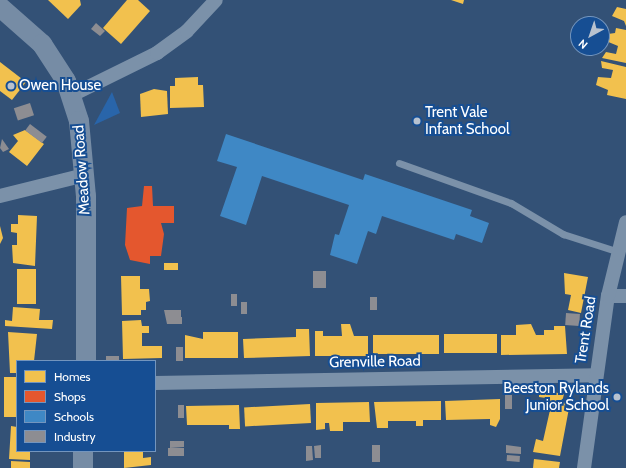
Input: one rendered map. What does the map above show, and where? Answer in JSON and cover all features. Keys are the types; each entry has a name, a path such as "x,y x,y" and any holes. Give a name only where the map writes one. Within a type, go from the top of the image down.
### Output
{"street":[{"path":"72,95 157,53 187,31 216,0"},
{"name":"Meadow Road","path":"0,7 42,44 72,95 79,121 85,175 86,360"},
{"path":"0,196 85,175"},
{"name":"Trent Road","path":"584,468 608,296 626,222"},
{"path":"608,296 626,296"},
{"name":"Grenville Road","path":"156,382 596,375"},
{"path":"83,452 83,468"}],"lane":[{"path":"399,163 511,203 563,234 619,252"}],"shaded area":[{"path":"112,92 120,113 94,125"}],"building: Homes":[{"path":"48,0 80,0 81,5 68,19"},
{"path":"127,0 138,0 150,11 121,44 103,28"},
{"path":"451,0 464,0 463,4"},
{"path":"617,7 626,9 626,26 624,21 612,16"},
{"path":"616,28 626,30 626,63 602,58 603,56 610,56 610,53 616,54 618,46 610,43 610,34 615,33"},
{"path":"601,61 626,67 626,99 607,95 608,90 596,85 598,77 611,78 613,70 602,68"},
{"name":"Owen House","path":"0,62 26,82 12,100 0,91"},
{"path":"198,77 198,85 203,85 204,107 170,108 170,86 175,86 175,78"},
{"path":"154,89 167,91 168,114 141,117 140,94"},
{"path":"25,130 44,144 27,166 9,152 18,141 13,135"},
{"path":"18,215 37,216 35,266 13,263 12,245 17,245 17,233 11,232 11,224 18,224"},
{"path":"0,226 3,238 0,244"},
{"path":"164,263 178,263 178,270 164,270"},
{"path":"17,269 36,269 36,304 17,304"},
{"path":"564,273 588,277 581,313 568,310 571,295 565,294"},
{"path":"121,276 140,276 140,289 149,289 150,301 146,302 146,310 141,310 141,315 122,315"},
{"path":"13,307 40,309 39,320 53,320 52,329 5,326 5,320 12,321"},
{"path":"141,320 142,326 149,326 149,333 142,333 142,346 162,346 162,358 123,359 122,321"},
{"path":"341,324 350,324 354,336 368,336 368,356 315,356 315,331 323,331 323,336 342,336"},
{"path":"531,324 536,335 544,335 544,330 554,330 554,326 565,326 567,354 501,355 501,335 516,335 516,325"},
{"path":"296,329 309,329 310,356 244,358 243,339 296,337"},
{"path":"8,332 37,334 34,360 16,360 16,373 10,373"},
{"path":"203,332 238,332 238,358 185,358 185,335 203,339"},
{"path":"444,334 497,334 497,353 444,353"},
{"path":"373,335 439,335 439,354 373,354"},
{"path":"4,377 16,377 16,417 4,417"},
{"path":"547,391 564,394 562,402 570,403 560,456 533,452 536,439 543,441 550,410 544,409 546,398 539,397 539,393"},
{"path":"500,399 500,419 496,427 490,425 490,419 446,420 445,401"},
{"path":"441,401 441,420 423,420 423,426 416,426 416,421 388,421 388,428 377,428 374,402"},
{"path":"369,402 370,422 343,422 343,431 330,431 329,423 325,423 325,429 316,430 316,403"},
{"path":"310,404 311,423 245,426 244,407"},
{"path":"239,405 240,429 229,429 229,425 187,425 186,406"},
{"path":"11,426 16,427 16,452 30,452 30,460 9,459"},
{"path":"124,452 143,452 143,458 151,457 151,465 124,468"},
{"path":"534,459 560,462 559,468 533,468"},
{"path":"11,461 30,462 30,468 11,468"}],"building: Shops":[{"path":"144,186 152,186 153,206 174,206 174,223 161,223 164,234 161,256 150,256 150,264 130,260 125,245 127,208 142,206"}],"building: Schools":[{"path":"226,134 363,180 365,174 472,210 470,216 489,223 482,243 456,234 454,240 382,216 376,234 368,231 357,264 330,255 335,234 339,235 349,205 262,176 246,225 220,216 237,167 217,161"}],"building: Industry":[{"path":"96,23 105,31 100,36 91,29"},
{"path":"30,103 34,115 18,121 14,108"},
{"path":"30,124 47,137 42,143 25,130"},
{"path":"2,139 9,149 3,152 0,148"},
{"path":"313,271 326,271 326,288 313,288"},
{"path":"231,294 237,294 237,306 231,306"},
{"path":"370,297 377,297 377,310 370,310"},
{"path":"241,302 247,302 247,314 241,314"},
{"path":"164,310 181,310 182,324 167,324"},
{"path":"566,313 580,314 579,326 565,325"},
{"path":"176,347 183,347 183,361 176,361"},
{"path":"106,356 119,356 119,360 106,360"},
{"path":"505,395 512,395 512,409 505,409"},
{"path":"178,405 184,405 184,418 178,418"},
{"path":"170,441 184,441 184,447 170,448"},
{"path":"321,445 321,458 315,458 314,446"},
{"path":"372,445 380,445 380,462 372,462"},
{"path":"506,445 521,447 521,454 506,453"},
{"path":"306,446 312,446 313,460 306,461"},
{"path":"168,448 184,448 184,456 168,456"},
{"path":"507,455 520,456 520,462 507,461"}],"place":[{"name":"Owen House","path":"11,86"},
{"name":"Trent Vale Infant School","path":"417,121"},
{"name":"Beeston Rylands Junior School","path":"617,397"}]}
